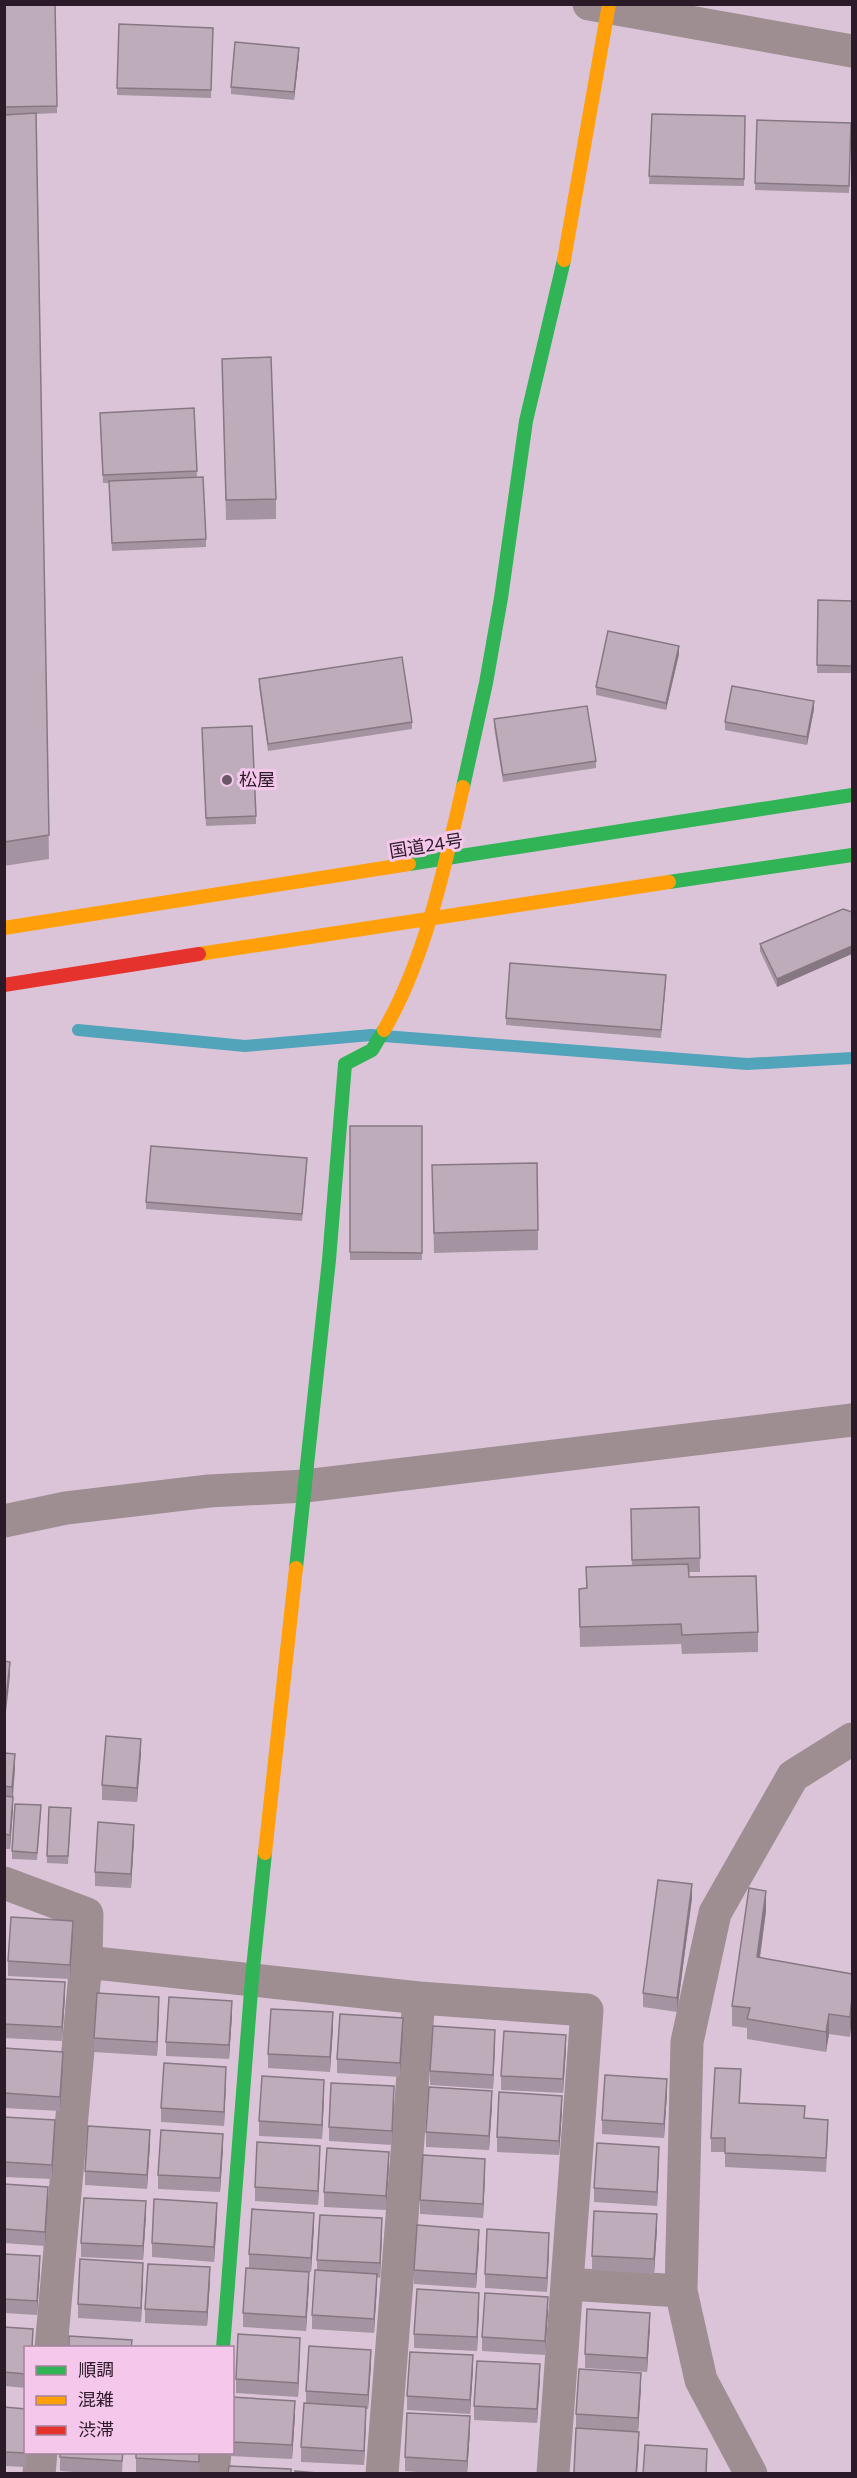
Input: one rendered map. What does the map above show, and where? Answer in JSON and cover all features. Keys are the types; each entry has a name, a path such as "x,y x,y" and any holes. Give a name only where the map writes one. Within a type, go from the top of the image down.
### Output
{"main road":[{"path":"223,2346 252,1978 329,1260 345,1064 372,1050 404,996 446,861 486,683 501,598 526,421 558,291 578,192 602,6"},
{"name":"国道24号","path":"4,928 446,861 852,795"},
{"path":"4,985 427,917 852,855"}],"street":[{"path":"602,6 852,51"},
{"path":"4,1521 66,1508 209,1491 305,1486 852,1420"},
{"path":"751,2474 701,2380 681,2291 687,2042 715,1913 793,1776 852,1739"},
{"path":"4,1883 87,1914 86,1962 51,2346"},
{"path":"86,1962 252,1978 420,1998 587,2010 553,2474"},
{"path":"382,2474 420,1998"},
{"path":"567,2284 681,2291"},
{"path":"39,2474 41,2454"},
{"path":"213,2474 214,2454"}],"building":[{"path":"4,4 55,4 57,106 4,107"},
{"path":"119,24 213,28 211,90 117,88"},
{"path":"235,42 299,48 294,92 231,87"},
{"path":"36,113 49,835 4,842 4,115"},
{"path":"652,114 745,116 744,179 649,176"},
{"path":"757,120 851,123 849,186 755,183"},
{"path":"271,357 276,499 226,500 222,359"},
{"path":"194,408 197,471 103,475 100,413"},
{"path":"203,477 206,539 112,543 109,481"},
{"path":"818,600 852,601 852,666 817,665"},
{"path":"608,631 679,646 666,703 596,687"},
{"path":"402,657 412,722 268,744 259,679"},
{"path":"732,686 814,701 807,737 725,722"},
{"path":"587,706 596,761 503,775 494,719"},
{"path":"252,726 256,816 206,818 202,728"},
{"path":"843,909 852,912 852,946 777,979 760,944"},
{"path":"510,963 666,975 661,1030 506,1018"},
{"path":"350,1126 422,1126 422,1253 350,1252"},
{"path":"151,1146 307,1158 302,1214 146,1202"},
{"path":"537,1163 538,1230 434,1233 432,1165"},
{"path":"699,1507 700,1558 632,1560 631,1509"},
{"path":"688,1564 689,1577 756,1576 758,1632 682,1635 681,1624 580,1627 579,1589 587,1588 586,1567"},
{"path":"4,1661 10,1662 4,1716"},
{"path":"106,1736 141,1739 137,1788 102,1785"},
{"path":"4,1753 15,1754 12,1787 4,1786"},
{"path":"4,1796 13,1797 10,1835 4,1834"},
{"path":"15,1804 41,1805 37,1853 12,1851"},
{"path":"49,1807 71,1808 68,1856 47,1856"},
{"path":"98,1822 134,1825 131,1874 95,1872"},
{"path":"658,1880 692,1884 677,1998 643,1993"},
{"path":"749,1888 766,1891 757,1957 852,1974 850,2017 829,2014 826,2032 747,2019 750,2008 732,2006"},
{"path":"11,1917 73,1921 70,1965 8,1961"},
{"path":"4,1979 65,1982 62,2027 4,2024"},
{"path":"97,1993 159,1997 157,2042 94,2038"},
{"path":"169,1997 232,2001 229,2045 166,2042"},
{"path":"271,2009 333,2012 330,2057 268,2054"},
{"path":"340,2014 403,2018 400,2063 337,2059"},
{"path":"433,2026 495,2030 493,2075 430,2071"},
{"path":"504,2031 566,2035 563,2079 501,2076"},
{"path":"4,2048 63,2052 60,2097 4,2093"},
{"path":"164,2063 226,2067 224,2112 161,2108"},
{"path":"715,2068 741,2069 739,2103 805,2106 804,2118 828,2120 826,2158 725,2153 725,2138 711,2138"},
{"path":"605,2075 667,2079 664,2124 602,2120"},
{"path":"262,2076 324,2080 322,2125 259,2121"},
{"path":"331,2083 394,2086 392,2131 329,2127"},
{"path":"429,2087 492,2091 489,2136 426,2132"},
{"path":"499,2092 562,2096 559,2141 497,2137"},
{"path":"4,2117 55,2120 52,2165 4,2162"},
{"path":"88,2126 150,2130 147,2175 85,2171"},
{"path":"161,2130 223,2134 220,2178 158,2175"},
{"path":"257,2142 320,2146 318,2191 255,2187"},
{"path":"597,2143 659,2147 657,2192 594,2188"},
{"path":"327,2148 389,2152 386,2196 324,2192"},
{"path":"423,2155 485,2159 483,2204 420,2200"},
{"path":"4,2184 48,2187 45,2232 4,2229"},
{"path":"84,2198 146,2201 143,2246 81,2243"},
{"path":"154,2199 217,2203 214,2247 152,2243"},
{"path":"252,2209 314,2213 311,2258 249,2254"},
{"path":"594,2211 657,2214 654,2259 592,2256"},
{"path":"320,2215 382,2218 380,2263 317,2260"},
{"path":"417,2225 479,2230 476,2274 414,2270"},
{"path":"487,2229 549,2233 547,2278 485,2274"},
{"path":"4,2254 40,2256 37,2301 4,2299"},
{"path":"80,2259 143,2263 141,2308 78,2304"},
{"path":"148,2264 210,2267 207,2312 145,2309"},
{"path":"246,2268 309,2272 306,2317 243,2313"},
{"path":"315,2270 377,2274 374,2319 312,2315"},
{"path":"417,2289 479,2293 477,2337 414,2334"},
{"path":"485,2293 548,2297 545,2341 482,2337"},
{"path":"587,2309 650,2313 647,2358 585,2354"},
{"path":"4,2327 33,2329 32,2346 24,2346 24,2374 4,2372"},
{"path":"238,2334 300,2338 298,2383 236,2379"},
{"path":"69,2336 132,2340 131,2346 69,2346"},
{"path":"309,2346 371,2350 368,2395 306,2391"},
{"path":"410,2352 473,2355 470,2400 407,2396"},
{"path":"477,2361 540,2364 537,2409 474,2406"},
{"path":"579,2369 641,2373 638,2418 576,2414"},
{"path":"234,2397 295,2401 292,2445 234,2442"},
{"path":"304,2403 366,2407 364,2451 301,2447"},
{"path":"4,2407 24,2409 24,2453 4,2452"},
{"path":"407,2413 470,2416 467,2461 405,2457"},
{"path":"576,2428 639,2432 636,2474 574,2473"},
{"path":"645,2445 707,2449 706,2474 643,2474"},
{"path":"60,2454 123,2454 122,2461 60,2457"},
{"path":"136,2454 199,2454 199,2462 136,2458"},
{"path":"229,2466 291,2469 291,2474 228,2474"},
{"path":"295,2471 329,2474 295,2474"}],"waterway":[{"path":"78,1030 245,1046 371,1035 747,1064 852,1058"}],"traffic: fast":[{"path":"463,787 486,683 501,598 526,421 564,260"},
{"path":"409,864 852,795"},
{"path":"669,882 852,855"},
{"path":"296,1568 329,1260 345,1064 372,1050 384,1030"},
{"path":"223,2346 252,1978 265,1853"}],"traffic: slow":[{"path":"564,260 609,4"},
{"path":"384,1030 411,974 422,943 441,880 463,787"},
{"path":"4,928 409,864"},
{"path":"199,954 669,882"},
{"path":"265,1853 296,1568"}],"traffic: jam":[{"path":"4,985 199,954"}],"place":[{"name":"松屋","path":"227,780"}]}
